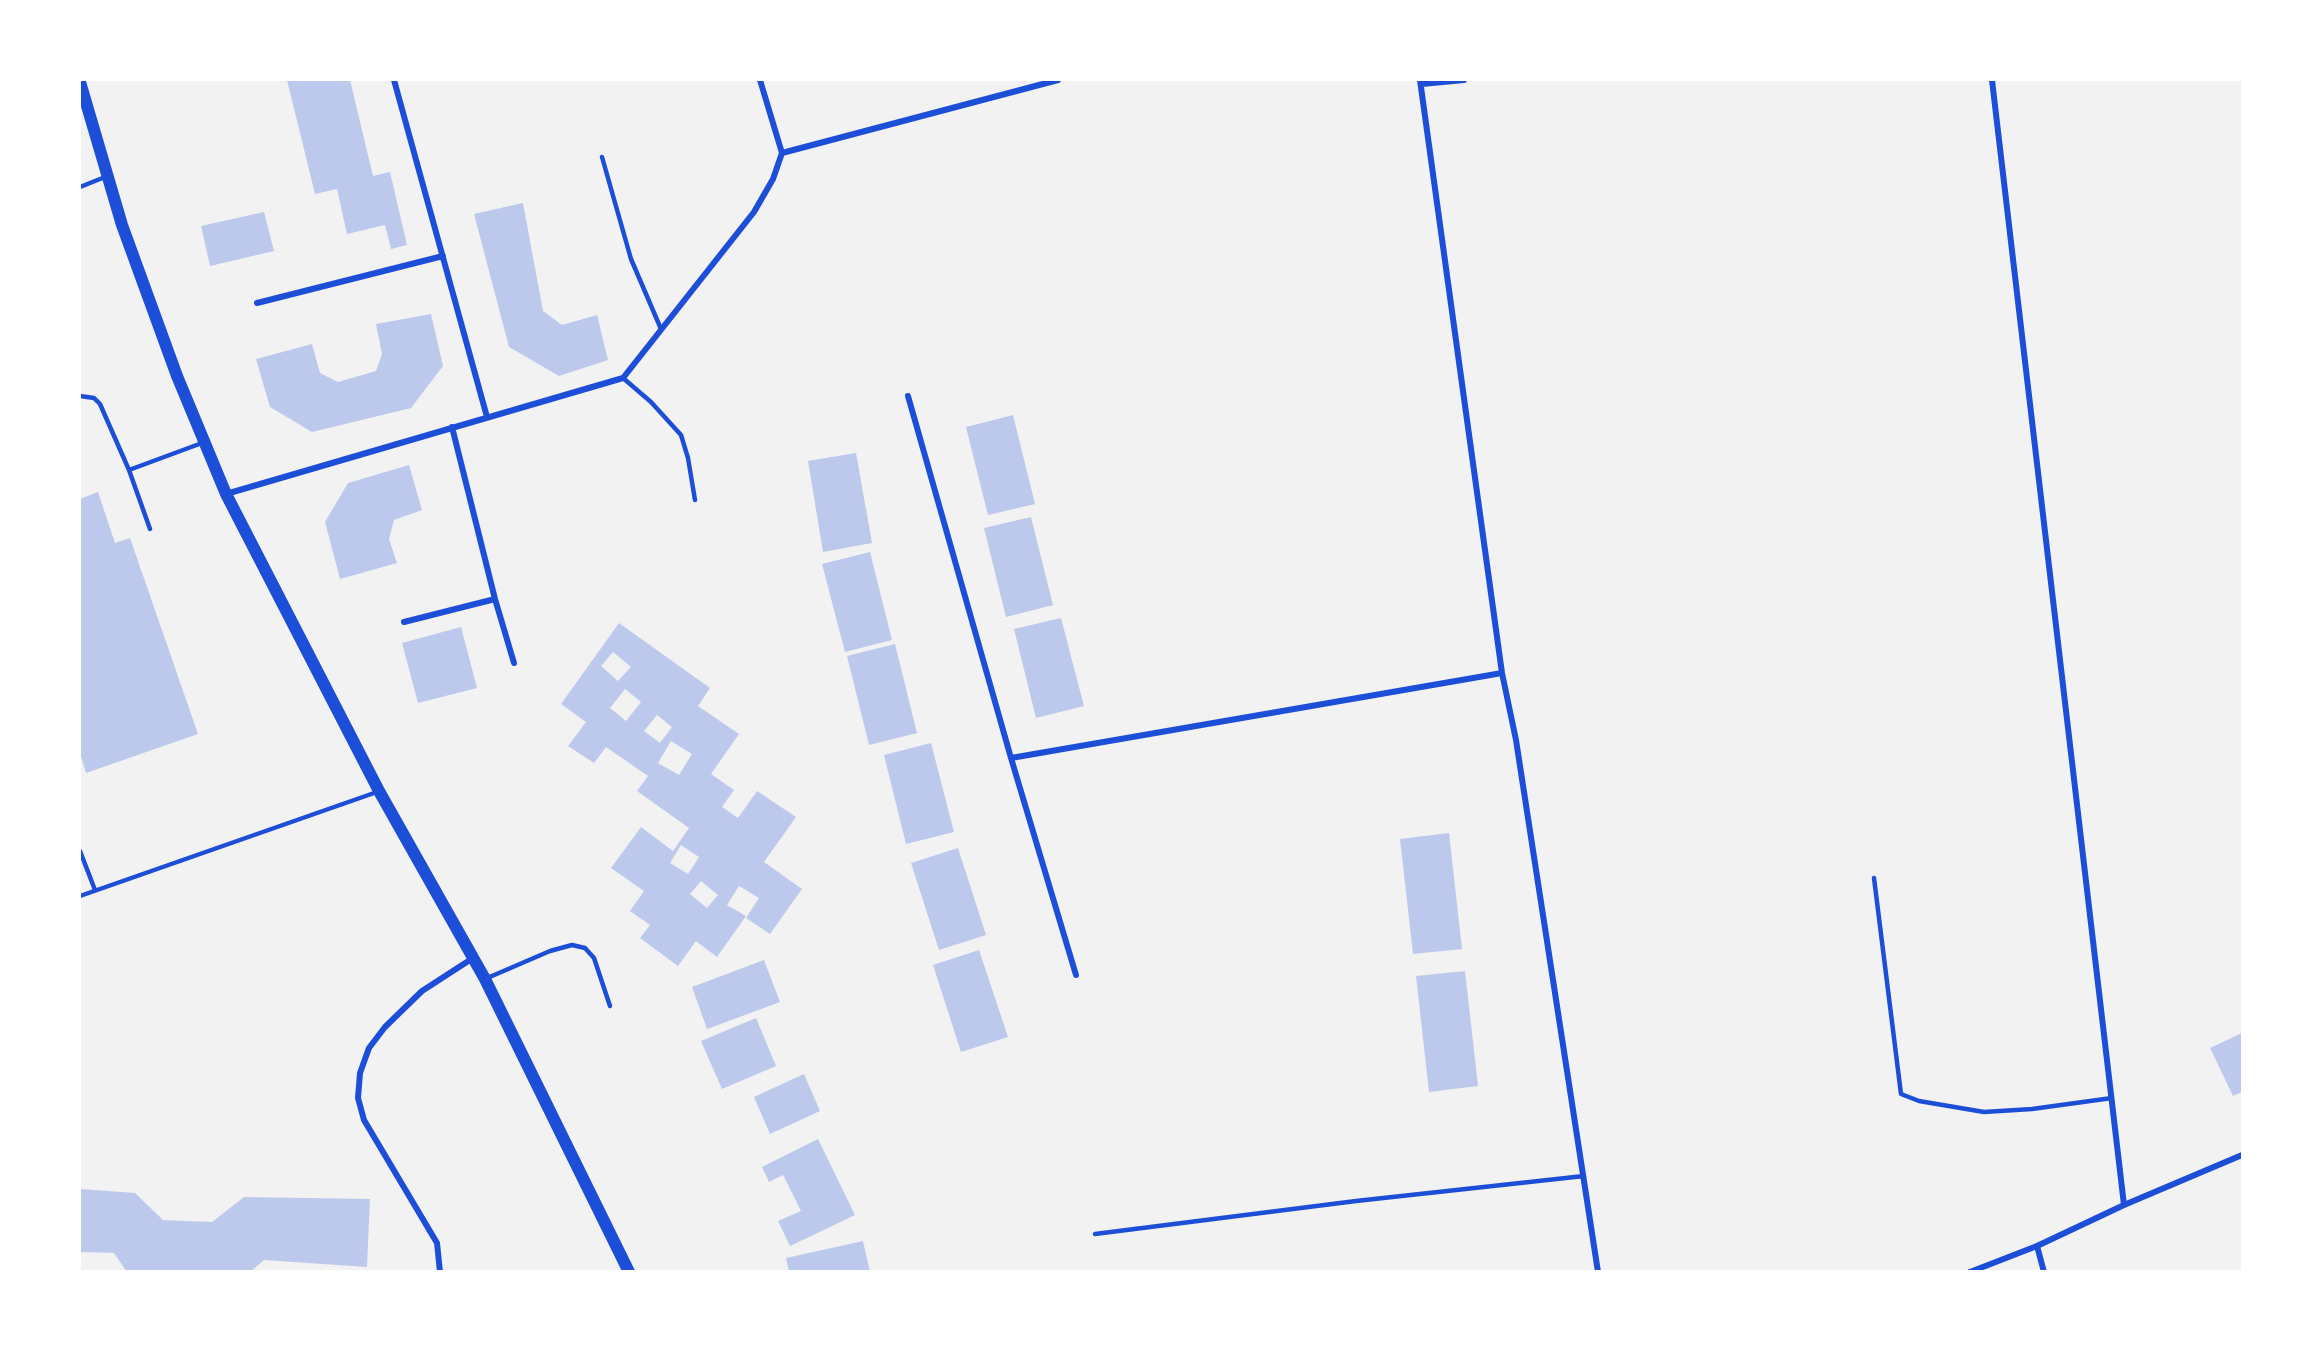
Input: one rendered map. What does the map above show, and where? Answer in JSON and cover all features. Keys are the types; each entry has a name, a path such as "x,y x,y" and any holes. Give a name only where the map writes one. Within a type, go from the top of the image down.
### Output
{"main road":[{"path":"80,82 138,268 177,376 226,494 379,791 485,980 629,1272"}],"street":[{"path":"394,80 487,417"},
{"path":"226,494 623,378 754,212 773,179 782,153 760,80"},
{"path":"782,153 1058,80"},
{"path":"1464,80 1421,82 1502,673 1516,740 1598,1272"},
{"path":"1992,80 2124,1205"},
{"path":"257,303 443,256"},
{"path":"908,396 1011,758 1076,975"},
{"path":"452,427 495,599 514,663"},
{"path":"404,622 495,599"},
{"path":"1011,758 1502,673"},
{"path":"440,1272 437,1243 364,1120 358,1098 360,1073 369,1048 385,1027 422,991 473,958"},
{"path":"1970,1272 2037,1246 2124,1205 2242,1155"},
{"path":"2037,1246 2044,1272"}],"lane":[{"path":"602,156 631,259 662,331"},
{"path":"80,187 108,176"},
{"path":"623,378 681,435 688,458 695,500"},
{"path":"80,396 94,398 100,404 129,470 150,529"},
{"path":"129,470 205,442"},
{"path":"80,896 379,791"},
{"path":"80,851 95,890"},
{"path":"1874,878 1901,1094 1919,1101 1984,1112 2032,1109 2112,1098"},
{"path":"485,980 550,951 572,945 585,948 594,958 610,1006"},
{"path":"1095,1234 1356,1201 1584,1176"}],"building":[{"path":"287,80 350,80 373,176 390,172 407,245 391,249 385,225 347,234 337,189 315,194"},
{"path":"523,203 543,311 562,325 597,315 608,360 559,376 509,347 474,214"},
{"path":"264,212 274,251 210,266 201,226"},
{"path":"431,314 443,366 411,408 312,432 270,407 256,359 312,344 320,373 338,382 376,371 382,354 376,324"},
{"path":"1013,415 1035,504 988,515 966,427"},
{"path":"856,453 872,543 823,552 808,461"},
{"path":"409,465 422,510 394,520 389,539 397,563 340,579 325,522 348,483"},
{"path":"98,492 115,543 130,538 198,734 86,773 80,753 80,499"},
{"path":"1031,517 1053,605 1006,617 984,528"},
{"path":"870,552 892,640 845,652 822,564"},
{"path":"1061,618 1084,706 1036,718 1014,629"},
{"path":"619,623 710,688 698,706 739,734 711,774 734,790 722,807 738,818 757,791 796,817 764,862 802,889 770,934 746,918 759,898 739,886 727,905 746,916 717,957 696,941 678,966 640,938 650,925 630,911 644,891 611,868 641,827 673,851 689,828 637,791 648,776 606,747 594,763 568,746 586,722 561,704","holes":["613,652 631,667 618,681 601,666","625,689 641,702 626,721 610,708","657,715 672,727 660,743 644,731","671,741 692,754 679,775 658,763","681,845 699,857 688,874 670,863","701,881 718,895 707,908 690,894"]},
{"path":"461,627 477,688 418,703 402,643"},
{"path":"895,644 917,733 869,745 847,656"},
{"path":"931,743 954,832 906,844 884,755"},
{"path":"1449,833 1462,949 1413,954 1400,839"},
{"path":"958,848 986,935 939,950 911,863"},
{"path":"979,950 1008,1037 961,1052 933,965"},
{"path":"764,960 780,1002 707,1029 692,987"},
{"path":"1465,971 1478,1086 1429,1092 1416,976"},
{"path":"756,1018 776,1066 722,1089 701,1041"},
{"path":"2242,1033 2242,1092 2233,1096 2210,1048"},
{"path":"804,1074 820,1111 770,1134 754,1097"},
{"path":"818,1139 855,1215 790,1246 778,1221 801,1211 783,1175 769,1182 762,1167"},
{"path":"80,1189 135,1193 163,1220 212,1222 244,1197 370,1199 367,1267 264,1260 250,1272 127,1272 114,1253 80,1252"},
{"path":"863,1241 870,1272 789,1272 786,1258"}]}
